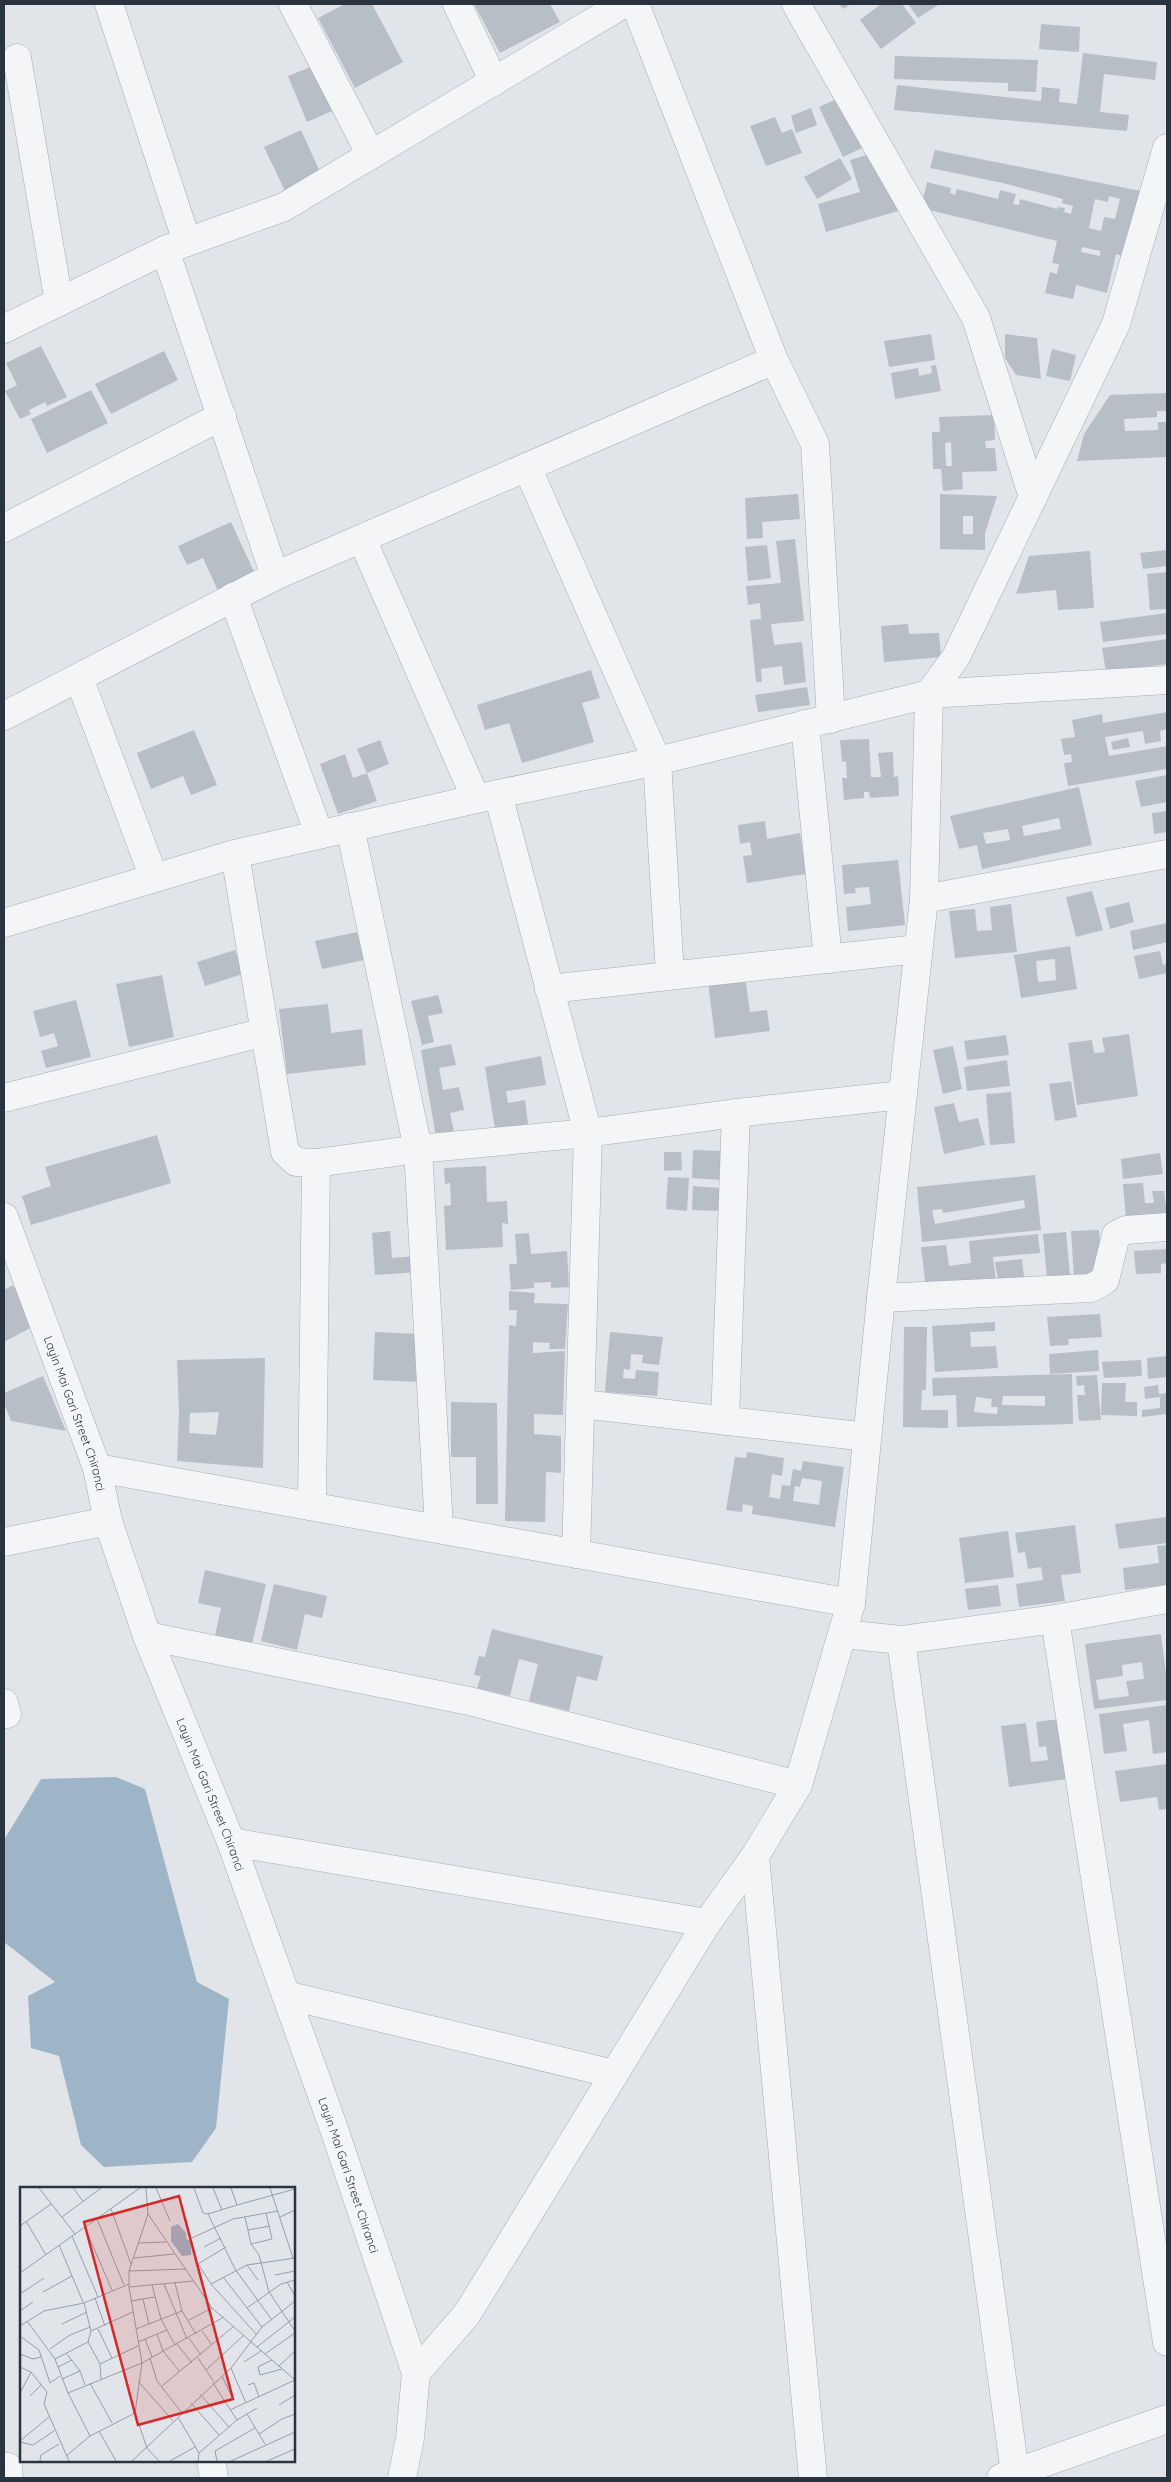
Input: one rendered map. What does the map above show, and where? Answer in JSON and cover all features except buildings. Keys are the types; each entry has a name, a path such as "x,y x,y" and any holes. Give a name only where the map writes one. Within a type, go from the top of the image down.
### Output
{"street":[{"path":"109,4 222,416 275,576"},
{"path":"293,4 371,155"},
{"path":"457,4 494,82"},
{"path":"4,329 176,246 284,207 623,4"},
{"path":"635,4 774,360 815,444 818,722 828,959"},
{"path":"796,4 976,318 1033,498"},
{"path":"16,58 59,302"},
{"path":"402,2478 410,2438 416,2373 467,2314 707,1923 755,1856 798,1785 851,1603 902,1095 924,899 929,694 956,657 1116,324 1167,148"},
{"path":"4,716 275,576 774,360"},
{"path":"4,528 222,416"},
{"path":"527,467 657,761 670,975"},
{"path":"362,539 487,796 549,988 588,1133 582,1404 576,1554"},
{"path":"233,597 319,834"},
{"path":"79,678 154,878"},
{"path":"4,923 235,854 487,796 657,761 929,694 1167,680"},
{"path":"350,827 418,1149 439,1529"},
{"path":"235,854 285,1152 296,1162 316,1163 418,1149 588,1133 736,1113 902,1095"},
{"path":"924,899 1167,854"},
{"path":"549,988 918,948"},
{"path":"4,1098 265,1032"},
{"path":"725,1420 736,1113"},
{"path":"312,1506 316,1163"},
{"name":"Layin Mai Gari Street Chiranci","path":"4,1216 97,1468 108,1521 147,1636 231,1842 334,2129 416,2373"},
{"path":"881,1298 1091,1288 1105,1280 1116,1235 1126,1230 1167,1227"},
{"path":"582,1404 867,1437"},
{"path":"97,1468 851,1603"},
{"path":"4,1542 108,1521"},
{"path":"843,1634 901,1640 1055,1618 1167,1599"},
{"path":"1055,1618 1167,2342"},
{"path":"147,1636 469,1701 798,1785"},
{"path":"901,1640 1008,2476 1167,2419"},
{"path":"231,1842 707,1923"},
{"path":"755,1856 813,2478"},
{"path":"286,1995 614,2074"},
{"path":"211,2462 214,2478"}],"water":[{"path":"116,1777 145,1789 197,1982 229,1999 216,2128 192,2162 104,2167 81,2145 59,2056 31,2048 28,1996 55,1982 4,1942 4,1840 41,1779"}]}
